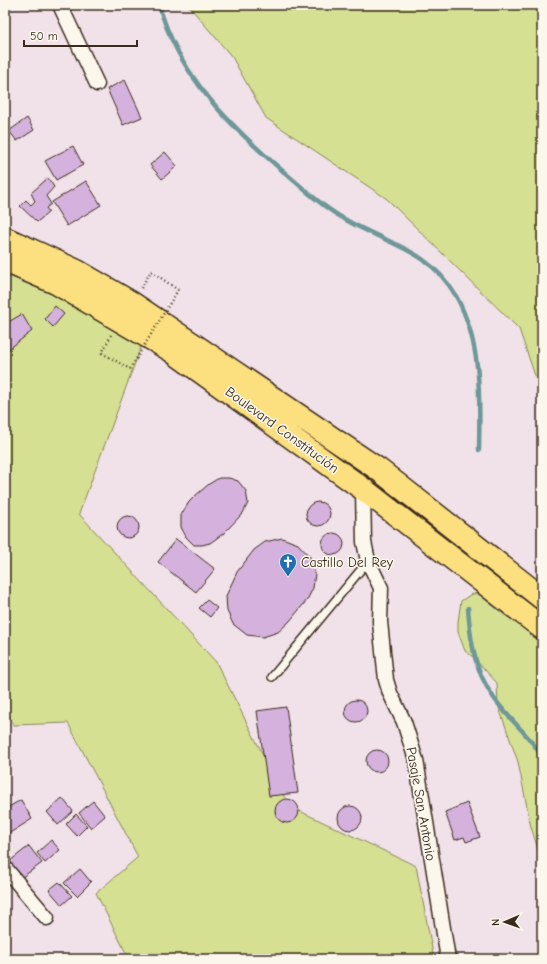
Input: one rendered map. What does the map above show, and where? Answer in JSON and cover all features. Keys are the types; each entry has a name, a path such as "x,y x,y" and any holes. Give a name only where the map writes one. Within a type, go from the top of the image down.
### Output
{"highway":[{"name":"Boulevard Constitución","path":"5,238 77,271 132,303 378,469 542,598"},
{"name":"Boulevard Constitución","path":"5,261 56,283 172,351 364,489 542,628"}],"street":[{"path":"60,5 97,84"},
{"name":"Pasaje San Antonio","path":"364,489 364,542 368,562 381,588 380,622 386,680 390,693 404,722 416,760 448,959"},
{"path":"5,868 47,918"}],"lane":[{"path":"272,677 368,562"}],"path":[{"path":"102,353 130,369 178,290 151,271"}],"green space":[{"path":"188,5 542,5 542,396 519,329 387,199 266,118 232,57"},
{"path":"5,262 145,336 79,514 216,662 289,806 416,866 434,959 129,959 96,893 138,857 68,723 14,725 5,710"},
{"path":"477,593 503,614 539,638 542,627 542,862 531,827 518,762 498,705 497,683 473,657 465,651 458,632 461,601 470,595"}],"building":[{"path":"125,80 142,117 123,125 107,89"},
{"path":"27,118 34,130 17,141 9,131"},
{"path":"73,146 83,165 56,180 45,161"},
{"path":"165,152 177,166 162,179 150,165"},
{"path":"48,178 54,187 46,196 51,204 46,208 49,212 37,222 20,206 26,200 31,205 35,201 31,193"},
{"path":"86,181 101,205 67,226 52,202"},
{"path":"55,306 64,314 53,327 45,319"},
{"path":"22,314 32,331 9,349 5,342 5,324"},
{"path":"219,478 229,478 238,481 246,491 248,503 243,513 224,533 210,543 194,545 186,537 181,527 181,515 189,502 195,496"},
{"path":"318,502 327,505 330,514 327,523 318,526 309,523 306,514 309,505"},
{"path":"128,516 136,519 139,527 136,535 128,538 120,535 117,527 120,519"},
{"path":"333,533 341,536 344,544 341,552 333,555 325,552 322,544 325,536"},
{"path":"282,538 298,544 310,557 315,574 313,588 307,600 289,622 278,632 263,637 247,635 233,624 227,611 226,596 237,572 254,550 265,542"},
{"path":"176,539 215,569 196,592 158,562"},
{"path":"207,600 217,608 210,617 199,608"},
{"path":"356,700 364,703 367,711 364,719 356,722 348,719 345,711 348,703"},
{"path":"286,707 298,793 269,796 257,711"},
{"path":"377,750 385,753 388,761 385,769 377,772 369,769 366,761 369,753"},
{"path":"62,798 73,811 58,825 47,812"},
{"path":"287,799 296,802 299,811 296,820 287,823 278,820 275,811 278,802"},
{"path":"21,800 32,819 5,836 5,809"},
{"path":"93,801 105,816 91,828 79,813"},
{"path":"467,803 480,837 466,842 464,837 455,840 445,812"},
{"path":"350,806 358,810 362,818 358,826 350,830 342,826 338,818 342,810"},
{"path":"76,814 87,826 77,836 66,824"},
{"path":"51,840 60,850 45,863 37,853"},
{"path":"29,846 42,863 21,878 10,861"},
{"path":"80,869 91,882 77,896 64,883"},
{"path":"59,882 72,896 62,905 49,890"}],"waterway":[{"path":"159,5 168,31 179,54 193,77 208,98 244,136 314,198 329,209 362,229 421,258 445,280 456,296 464,314 471,333 475,352 479,391 479,450"},
{"path":"468,608 473,650 481,676 495,700 529,739 542,757"}],"place":[{"name":"Castillo Del Rey","path":"288,577"}]}
